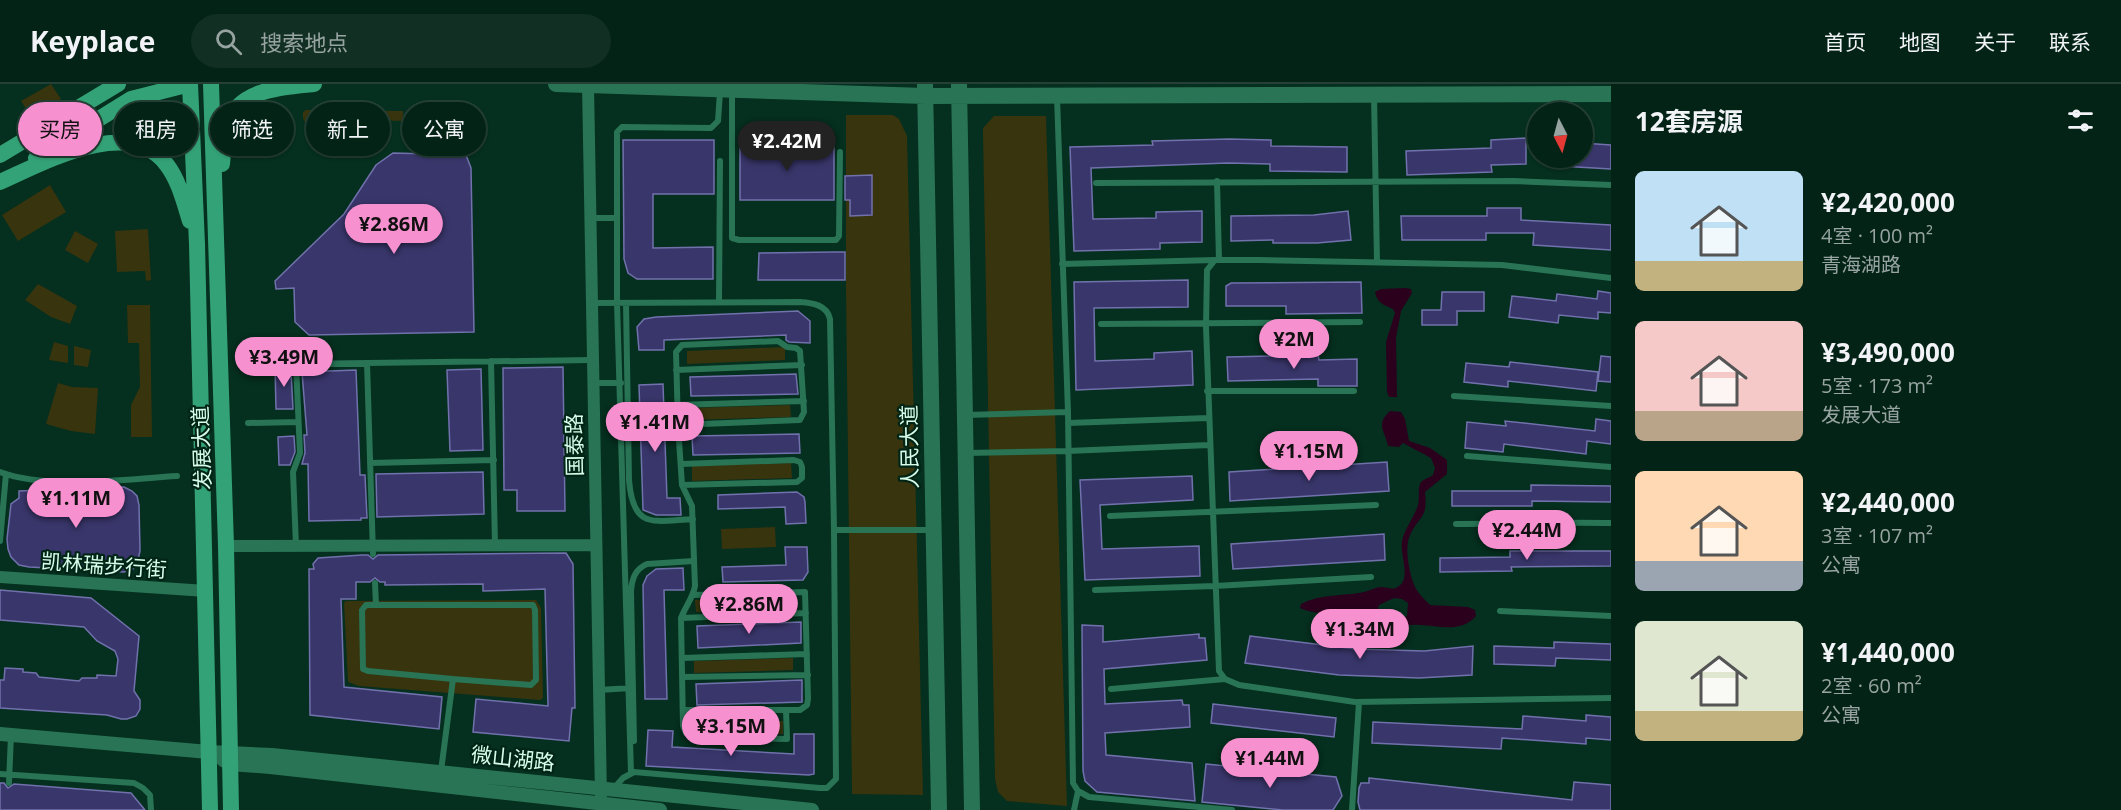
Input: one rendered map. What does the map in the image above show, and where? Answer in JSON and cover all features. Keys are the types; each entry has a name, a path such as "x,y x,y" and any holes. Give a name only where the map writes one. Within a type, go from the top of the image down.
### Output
{"main road":[{"path":"0,155 117,84"},
{"name":"发展大道","path":"191,84 197,244 210,810"},
{"path":"0,181 131,99 191,84"},
{"name":"发展大道","path":"211,84 226,546 231,810"},
{"path":"217,246 220,175 227,126 233,112 246,99 271,89 314,84"},
{"path":"556,84 726,89 959,90 1056,96 1611,94"},
{"name":"人民大道","path":"925,90 939,810"},
{"path":"959,90 972,810"},
{"path":"0,181 88,147 106,143 136,144 154,152 167,164 180,188 197,244"}],"street":[{"name":"国泰路","path":"588,84 599,690 613,790 601,804"},
{"path":"226,546 296,546 373,550 595,545"},
{"name":"凯林瑞步行街","path":"0,577 206,591"},
{"name":"微山湖路","path":"5,734 209,752 270,767 625,808 660,810"},
{"name":"微山湖路","path":"230,758 255,753 812,810"}],"lane":[{"path":"726,89 731,104 732,238 739,240 836,240 839,236 840,152"},
{"path":"631,688 617,303 618,129 622,127 711,128 718,121 726,89"},
{"path":"1374,95 1377,262"},
{"path":"1056,96 1068,412 1073,783 1078,791 1089,797 1232,810"},
{"path":"719,302 720,161"},
{"path":"1217,181 1217,260 1207,270 1206,323 1219,671 1225,679"},
{"path":"1096,183 1514,181 1611,185"},
{"path":"590,218 616,218"},
{"path":"1062,264 1217,260 1377,262 1502,266 1611,278"},
{"path":"591,303 812,303 822,307 829,314 836,779 827,788 820,788 632,772 623,778 613,790 625,808"},
{"path":"626,303 632,501 639,515 648,520 693,519"},
{"path":"1101,324 1360,322"},
{"path":"678,425 798,422 804,415 800,351 787,347 780,341 682,345 676,352 677,405 678,425 681,464 682,485 692,506 695,586 681,618 683,710 686,733 695,737 787,739 786,710"},
{"path":"296,546 293,472 300,453 296,364 592,360"},
{"path":"491,361 495,546"},
{"path":"366,363 373,550"},
{"path":"676,370 802,365"},
{"path":"592,383 627,383"},
{"path":"1208,391 1354,391"},
{"path":"1454,396 1611,406"},
{"path":"677,405 804,401"},
{"path":"965,415 1068,412"},
{"path":"1068,423 1208,418"},
{"path":"248,423 298,422"},
{"path":"966,453 1209,445"},
{"path":"1467,456 1611,467"},
{"path":"370,463 494,460"},
{"path":"681,464 794,460 800,462 802,467 802,478 797,482 682,485"},
{"path":"0,541 3,473 34,479 68,481 177,476"},
{"path":"1110,516 1376,505"},
{"path":"1456,524 1530,524 1543,521 1611,523"},
{"path":"834,530 934,530"},
{"path":"632,772 631,591 633,578 640,567 647,564 694,561"},
{"path":"1095,590 1371,577"},
{"path":"375,583 376,605"},
{"path":"683,710 800,710 807,705 806,594 802,591 693,595"},
{"path":"366,605 533,605 536,680 531,685 453,679 363,669 362,610 366,605"},
{"path":"1500,611 1611,616"},
{"path":"681,618 806,613"},
{"path":"682,658 807,654"},
{"path":"683,678 808,675"},
{"path":"441,772 453,679"},
{"path":"1111,689 1225,679 1239,685 1359,702 1611,698"},
{"path":"599,690 631,688"},
{"path":"1352,810 1359,702"},
{"path":"5,734 9,783"},
{"path":"0,774 134,783 150,795 151,810"},
{"path":"1074,810 1078,791"}],"shaded area":[{"path":"51,84 61,99 56,102 21,101"},
{"path":"306,110 306,124 303,118 303,112"},
{"path":"390,111 402,111 402,121 390,121"},
{"path":"846,115 893,115 899,119 907,136 923,795 852,794"},
{"path":"994,116 1046,116 1067,806 1007,801 998,792 995,779 983,133 983,128"},
{"path":"50,185 66,212 18,241 2,215"},
{"path":"148,229 151,280 146,281 145,271 117,272 115,231"},
{"path":"75,231 98,244 88,263 65,250"},
{"path":"38,284 77,306 70,324 51,317 25,300"},
{"path":"1381,289 1411,289 1412,293 1401,311 1396,338 1397,397 1389,397 1386,342 1395,313 1393,309 1379,301 1375,292"},
{"path":"127,305 150,305 152,437 131,437 131,405 140,387 139,343 128,343"},
{"path":"54,342 68,346 68,363 49,360"},
{"path":"74,346 91,350 88,367 74,365"},
{"path":"785,347 785,360 687,364 687,351"},
{"path":"58,383 72,387 98,388 95,434 71,431 46,424"},
{"path":"790,405 791,417 689,420 689,408"},
{"path":"1390,411 1401,412 1405,419 1409,441 1430,448 1447,460 1447,474 1425,492 1424,512 1410,535 1407,553 1415,587 1430,605 1468,607 1475,610 1476,616 1462,626 1411,625 1360,629 1326,615 1300,608 1301,604 1315,598 1359,593 1379,587 1395,588 1404,578 1403,537 1418,505 1420,484 1433,475 1435,468 1431,458 1403,443 1399,447 1388,446 1382,428 1385,416","holes":["1394,598 1408,603 1407,616 1391,618 1377,611 1379,605"]},
{"path":"791,463 792,478 692,481 692,466"},
{"path":"775,527 776,547 722,549 721,529"},
{"path":"793,596 794,608 696,612 695,600"},
{"path":"536,600 541,608 543,698 540,700 359,686 348,682 344,603 346,601"},
{"path":"793,658 793,670 694,673 694,661"},
{"path":"695,720 783,721 783,734 694,733"}],"building":[{"path":"1526,138 1526,164 1491,165 1492,172 1407,175 1406,151 1491,148 1491,140"},
{"path":"623,140 714,140 714,194 653,194 653,248 713,247 713,279 637,279 628,273 624,259"},
{"path":"1271,140 1271,146 1347,147 1347,172 1270,171 1270,164 1228,163 1091,168 1093,219 1156,218 1156,212 1202,211 1202,242 1160,243 1160,249 1074,251 1070,147 1153,145 1152,141"},
{"path":"740,143 834,144 834,200 740,200"},
{"path":"1593,144 1611,145 1611,169 1593,168"},
{"path":"393,153 402,153 402,156 466,156 471,168 474,332 309,335 295,322 294,288 276,289 275,281 344,214 376,165"},
{"path":"872,175 872,215 850,216 850,200 845,200 845,176"},
{"path":"1487,208 1521,208 1521,220 1611,225 1611,250 1533,245 1534,233 1486,233 1486,240 1402,240 1401,216 1487,216"},
{"path":"1348,211 1351,240 1317,243 1273,243 1273,240 1231,241 1231,216 1314,215"},
{"path":"845,252 845,280 758,280 759,253"},
{"path":"1188,280 1188,307 1094,308 1095,361 1154,359 1154,353 1192,351 1193,385 1076,390 1074,282"},
{"path":"1361,282 1362,313 1286,314 1286,306 1226,306 1226,286 1231,283"},
{"path":"1598,291 1611,293 1611,313 1598,312 1598,319 1559,315 1558,323 1509,317 1512,296 1556,301 1557,294 1597,299"},
{"path":"1442,292 1484,292 1484,311 1457,311 1457,325 1422,325 1422,310 1441,310"},
{"path":"798,311 810,321 810,343 789,342 786,340 786,335 664,340 664,350 639,350 637,327 644,319"},
{"path":"1318,355 1319,360 1357,359 1357,386 1318,386 1318,379 1228,381 1227,357"},
{"path":"1601,356 1611,357 1611,382 1598,381"},
{"path":"1510,362 1598,372 1596,391 1508,381 1508,387 1464,382 1466,363 1509,367"},
{"path":"275,366 289,366 293,409 276,409"},
{"path":"563,367 565,511 517,511 517,490 504,490 503,368"},
{"path":"481,369 483,450 450,451 447,370"},
{"path":"356,370 360,475 365,475 367,518 309,521 308,464 302,464 305,453 304,435 307,435 302,372"},
{"path":"796,374 798,394 691,396 690,377"},
{"path":"663,384 667,498 680,498 681,515 656,515 643,510 639,385"},
{"path":"1596,419 1611,421 1611,444 1587,441 1586,454 1504,444 1503,452 1465,448 1467,422 1506,426 1505,421 1595,431"},
{"path":"799,434 800,453 693,455 692,436"},
{"path":"294,436 295,452 290,465 279,465 278,437"},
{"path":"1387,462 1389,491 1230,501 1229,472"},
{"path":"483,472 484,514 377,517 376,474"},
{"path":"1192,476 1193,500 1100,505 1102,549 1199,546 1200,576 1085,580 1080,480"},
{"path":"1531,485 1611,486 1611,502 1532,501 1532,506 1452,506 1452,491 1531,491"},
{"path":"124,487 137,496 139,505 140,551 133,569 124,572 29,567 19,565 11,557 7,539 11,504 19,498 19,491"},
{"path":"797,492 804,497 806,523 786,524 785,507 718,509 718,495"},
{"path":"1384,534 1385,560 1233,569 1231,544"},
{"path":"785,547 807,547 808,572 803,580 723,582 722,567 786,565"},
{"path":"1510,551 1611,551 1611,566 1511,567 1512,571 1440,572 1440,558 1510,557"},
{"path":"566,553 573,564 575,708 572,708 569,741 473,732 476,699 548,706 545,589 483,591 483,584 385,585 385,582 380,582 375,578 370,582 356,582 356,599 341,599 344,687 442,697 439,729 310,715 309,569 314,569 313,564 318,558 362,555 368,555 373,559 378,555"},
{"path":"683,568 684,590 664,590 667,699 645,699 643,585 647,576 656,569"},
{"path":"0,590 91,598 139,636 134,691 140,700 140,709 136,716 121,719 107,715 0,708 0,680 4,680 5,668 23,669 23,672 36,673 39,677 79,681 82,678 97,678 97,675 116,676 118,659 115,651 97,641 84,627 0,620"},
{"path":"801,622 801,643 698,648 697,626"},
{"path":"1082,625 1103,626 1103,642 1199,634 1199,638 1205,638 1207,660 1104,669 1105,704 1182,700 1183,705 1189,705 1190,727 1105,733 1106,755 1192,763 1195,801 1097,792 1085,781 1083,771"},
{"path":"1250,636 1356,649 1424,651 1473,646 1472,675 1419,678 1339,675 1245,663"},
{"path":"1554,642 1611,644 1611,660 1556,658 1555,666 1494,664 1494,646 1554,648"},
{"path":"802,680 802,702 697,705 696,684"},
{"path":"1213,704 1336,718 1334,737 1211,723"},
{"path":"1586,715 1611,717 1611,740 1586,738 1586,744 1502,738 1501,749 1372,743 1373,722 1522,729 1523,716 1586,721"},
{"path":"648,730 673,731 672,747 794,754 794,734 814,734 814,774 646,766"},
{"path":"1206,764 1336,777 1342,796 1333,810 1283,810 1202,802"},
{"path":"1369,778 1572,800 1574,782 1611,785 1611,810 1360,810 1359,788 1361,783 1369,783"},
{"path":"0,783 4,783 8,788 14,784 131,793 145,810 0,810"}]}
